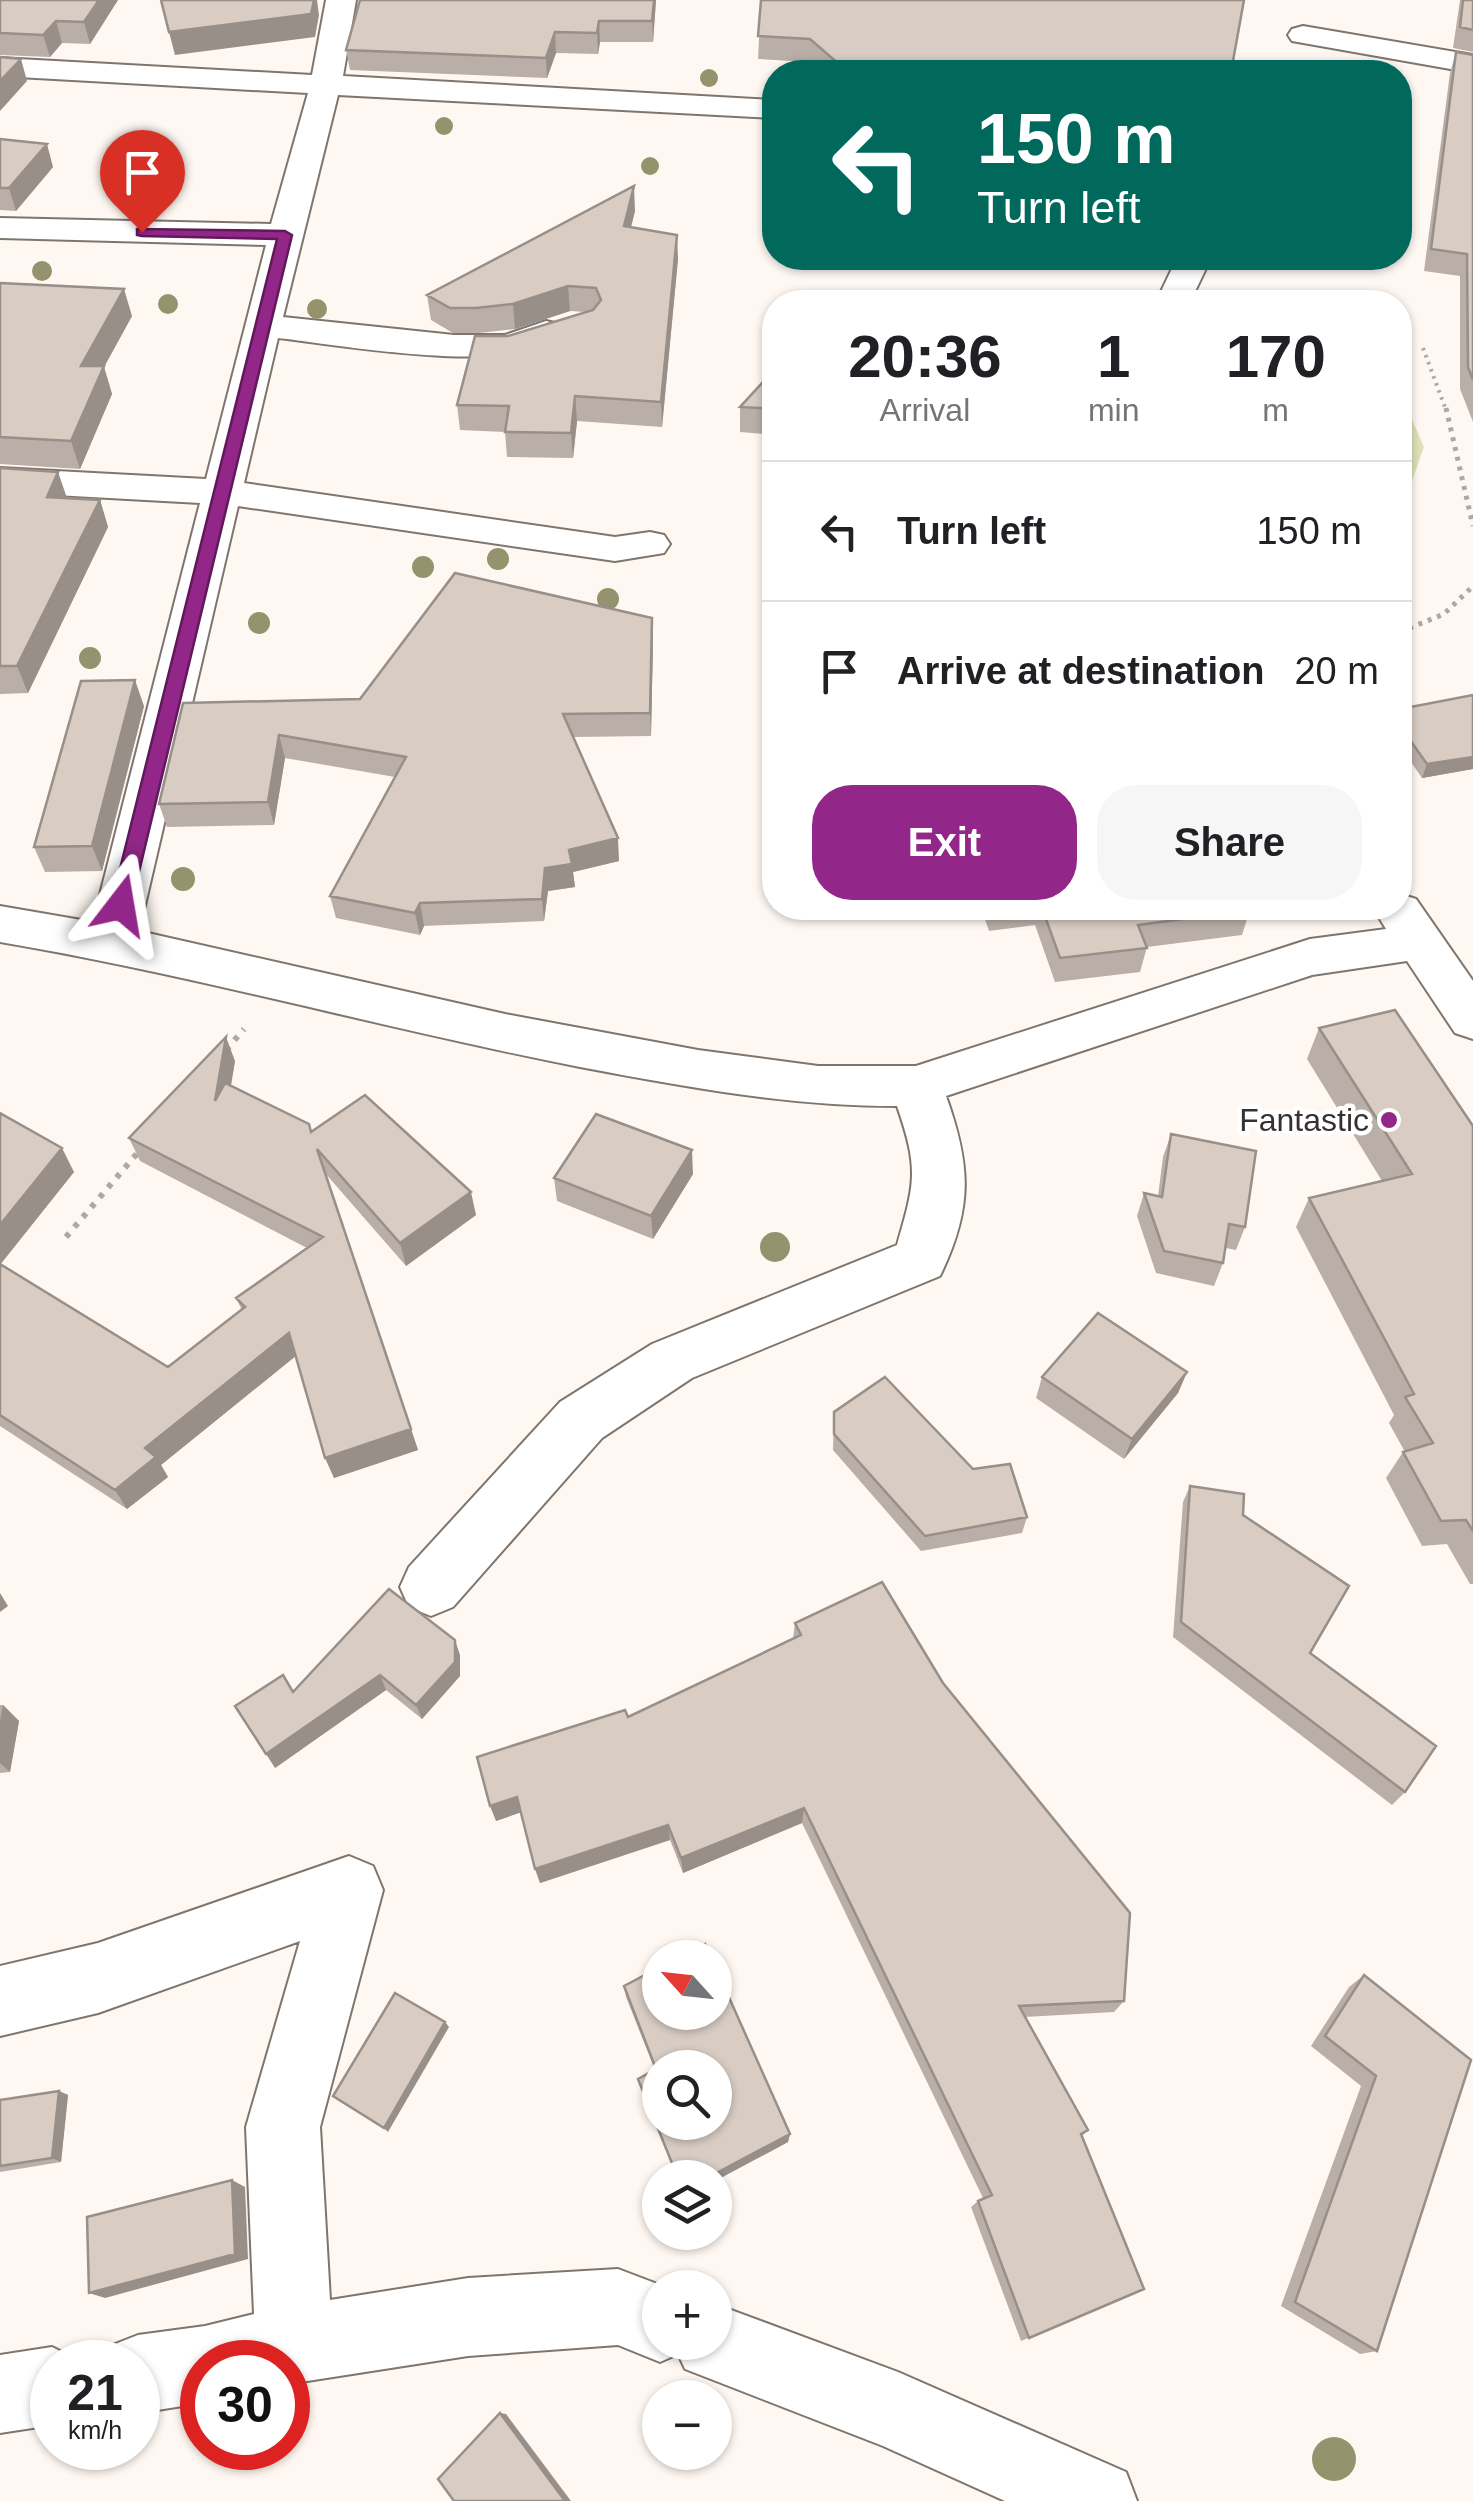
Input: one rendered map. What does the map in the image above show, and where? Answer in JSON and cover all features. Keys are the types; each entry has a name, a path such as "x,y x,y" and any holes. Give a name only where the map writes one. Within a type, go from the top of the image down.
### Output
{"street":[{"path":"112,943 262,325 326,83 341,0"},
{"path":"1304,35 1473,64"},
{"path":"0,66 762,108"},
{"path":"0,228 285,235"},
{"path":"262,325 454,346 510,346 581,322"},
{"path":"0,480 221,492 615,549 650,544"},
{"path":"0,924 112,943 504,1033 698,1070 818,1086 916,1086 1408,925 1473,1020"},
{"path":"431,1588 581,1420 672,1360 920,1260 941,1186 936,1143 916,1086"},
{"path":"0,2001 98,1978 348,1890 282,2127 294,2340"},
{"path":"310,2342 468,2318 618,2307 642,2316"},
{"path":"732,2350 898,2412 1097,2501"},
{"path":"0,2394 30,2389"}],"path":[{"path":"1423,348 1445,404 1473,526"},
{"path":"1412,627 1444,614 1472,588"},
{"path":"220,1057 284,982"},
{"path":"66,1237 143,1147"}],"green space":[{"path":"1412,420 1424,447 1412,481"}],"building":[{"path":"0,0 99,0 84,22 56,21 43,35 0,33"},
{"path":"161,0 314,0 311,14 169,32"},
{"path":"360,0 654,0 652,21 599,21 597,33 555,32 546,58 346,50"},
{"path":"761,0 1244,0 1233,60 834,60 810,39 758,36"},
{"path":"1463,0 1473,0 1473,30 1460,27"},
{"path":"1456,52 1473,55 1473,380 1468,367 1467,254 1431,249"},
{"path":"0,57 21,59 0,81"},
{"path":"0,139 47,144 9,188 0,188"},
{"path":"634,186 624,226 677,235 661,402 575,396 571,433 505,432 509,406 457,405 475,336 508,336 593,310 601,300 596,288 568,286 513,304 476,308 450,308 427,295"},
{"path":"0,283 124,289 81,366 104,366 71,441 0,437"},
{"path":"762,383 762,408 740,407"},
{"path":"0,468 58,472 47,497 100,500 17,666 0,666"},
{"path":"455,573 652,618 650,713 563,714 618,838 569,850 572,864 545,868 542,899 420,903 415,913 330,896 406,757 279,735 268,802 159,804 183,703 360,699"},
{"path":"135,680 92,846 34,847 81,681"},
{"path":"1473,695 1473,757 1427,764 1412,743 1412,707"},
{"path":"1046,920 1175,920 1138,925 1147,948 1060,958"},
{"path":"1395,1010 1473,1126 1473,1531 1466,1520 1441,1521 1403,1452 1433,1443 1405,1397 1414,1394 1309,1198 1412,1174 1319,1028"},
{"path":"226,1037 215,1101 225,1083 309,1124 311,1132 365,1095 471,1192 400,1243 317,1149 411,1429 325,1458 289,1333 145,1448 156,1457 115,1490 0,1415 0,1264 168,1367 245,1307 236,1298 323,1237 129,1138"},
{"path":"0,1113 62,1148 0,1225"},
{"path":"596,1114 692,1150 651,1216 554,1178"},
{"path":"1171,1134 1256,1151 1245,1227 1229,1224 1223,1263 1164,1251 1144,1193 1162,1197"},
{"path":"1098,1313 1187,1372 1132,1439 1042,1377"},
{"path":"885,1377 973,1469 1010,1464 1027,1517 925,1536 834,1434 834,1412"},
{"path":"1190,1486 1244,1494 1243,1515 1349,1586 1310,1653 1436,1746 1405,1792 1181,1622"},
{"path":"882,1582 943,1683 1130,1913 1124,2001 1019,2006 1088,2130 1081,2134 1144,2289 1029,2338 978,2201 992,2195 804,1808 681,1858 668,1825 535,1869 517,1797 490,1806 477,1757 625,1710 628,1717 801,1635 795,1623"},
{"path":"389,1589 455,1640 455,1662 416,1705 380,1675 266,1754 235,1706 283,1675 293,1692"},
{"path":"1364,1975 1471,2060 1377,2351 1295,2302 1376,2076 1325,2036"},
{"path":"642,1976 642,2030 732,2030 732,2004 790,2134 732,2165 732,2160 671,2160 663,2140 732,2140 732,2050 649,2050 624,1986"},
{"path":"395,1993 445,2022 384,2128 333,2096"},
{"path":"59,2091 52,2158 0,2166 0,2100"},
{"path":"232,2180 235,2254 89,2293 87,2217"},
{"path":"500,2413 565,2501 454,2501 438,2479"}],"place":[{"name":"Fantastic","path":"1389,1120"}],"route":[{"path":"121,905 285,235 142,232"}]}
